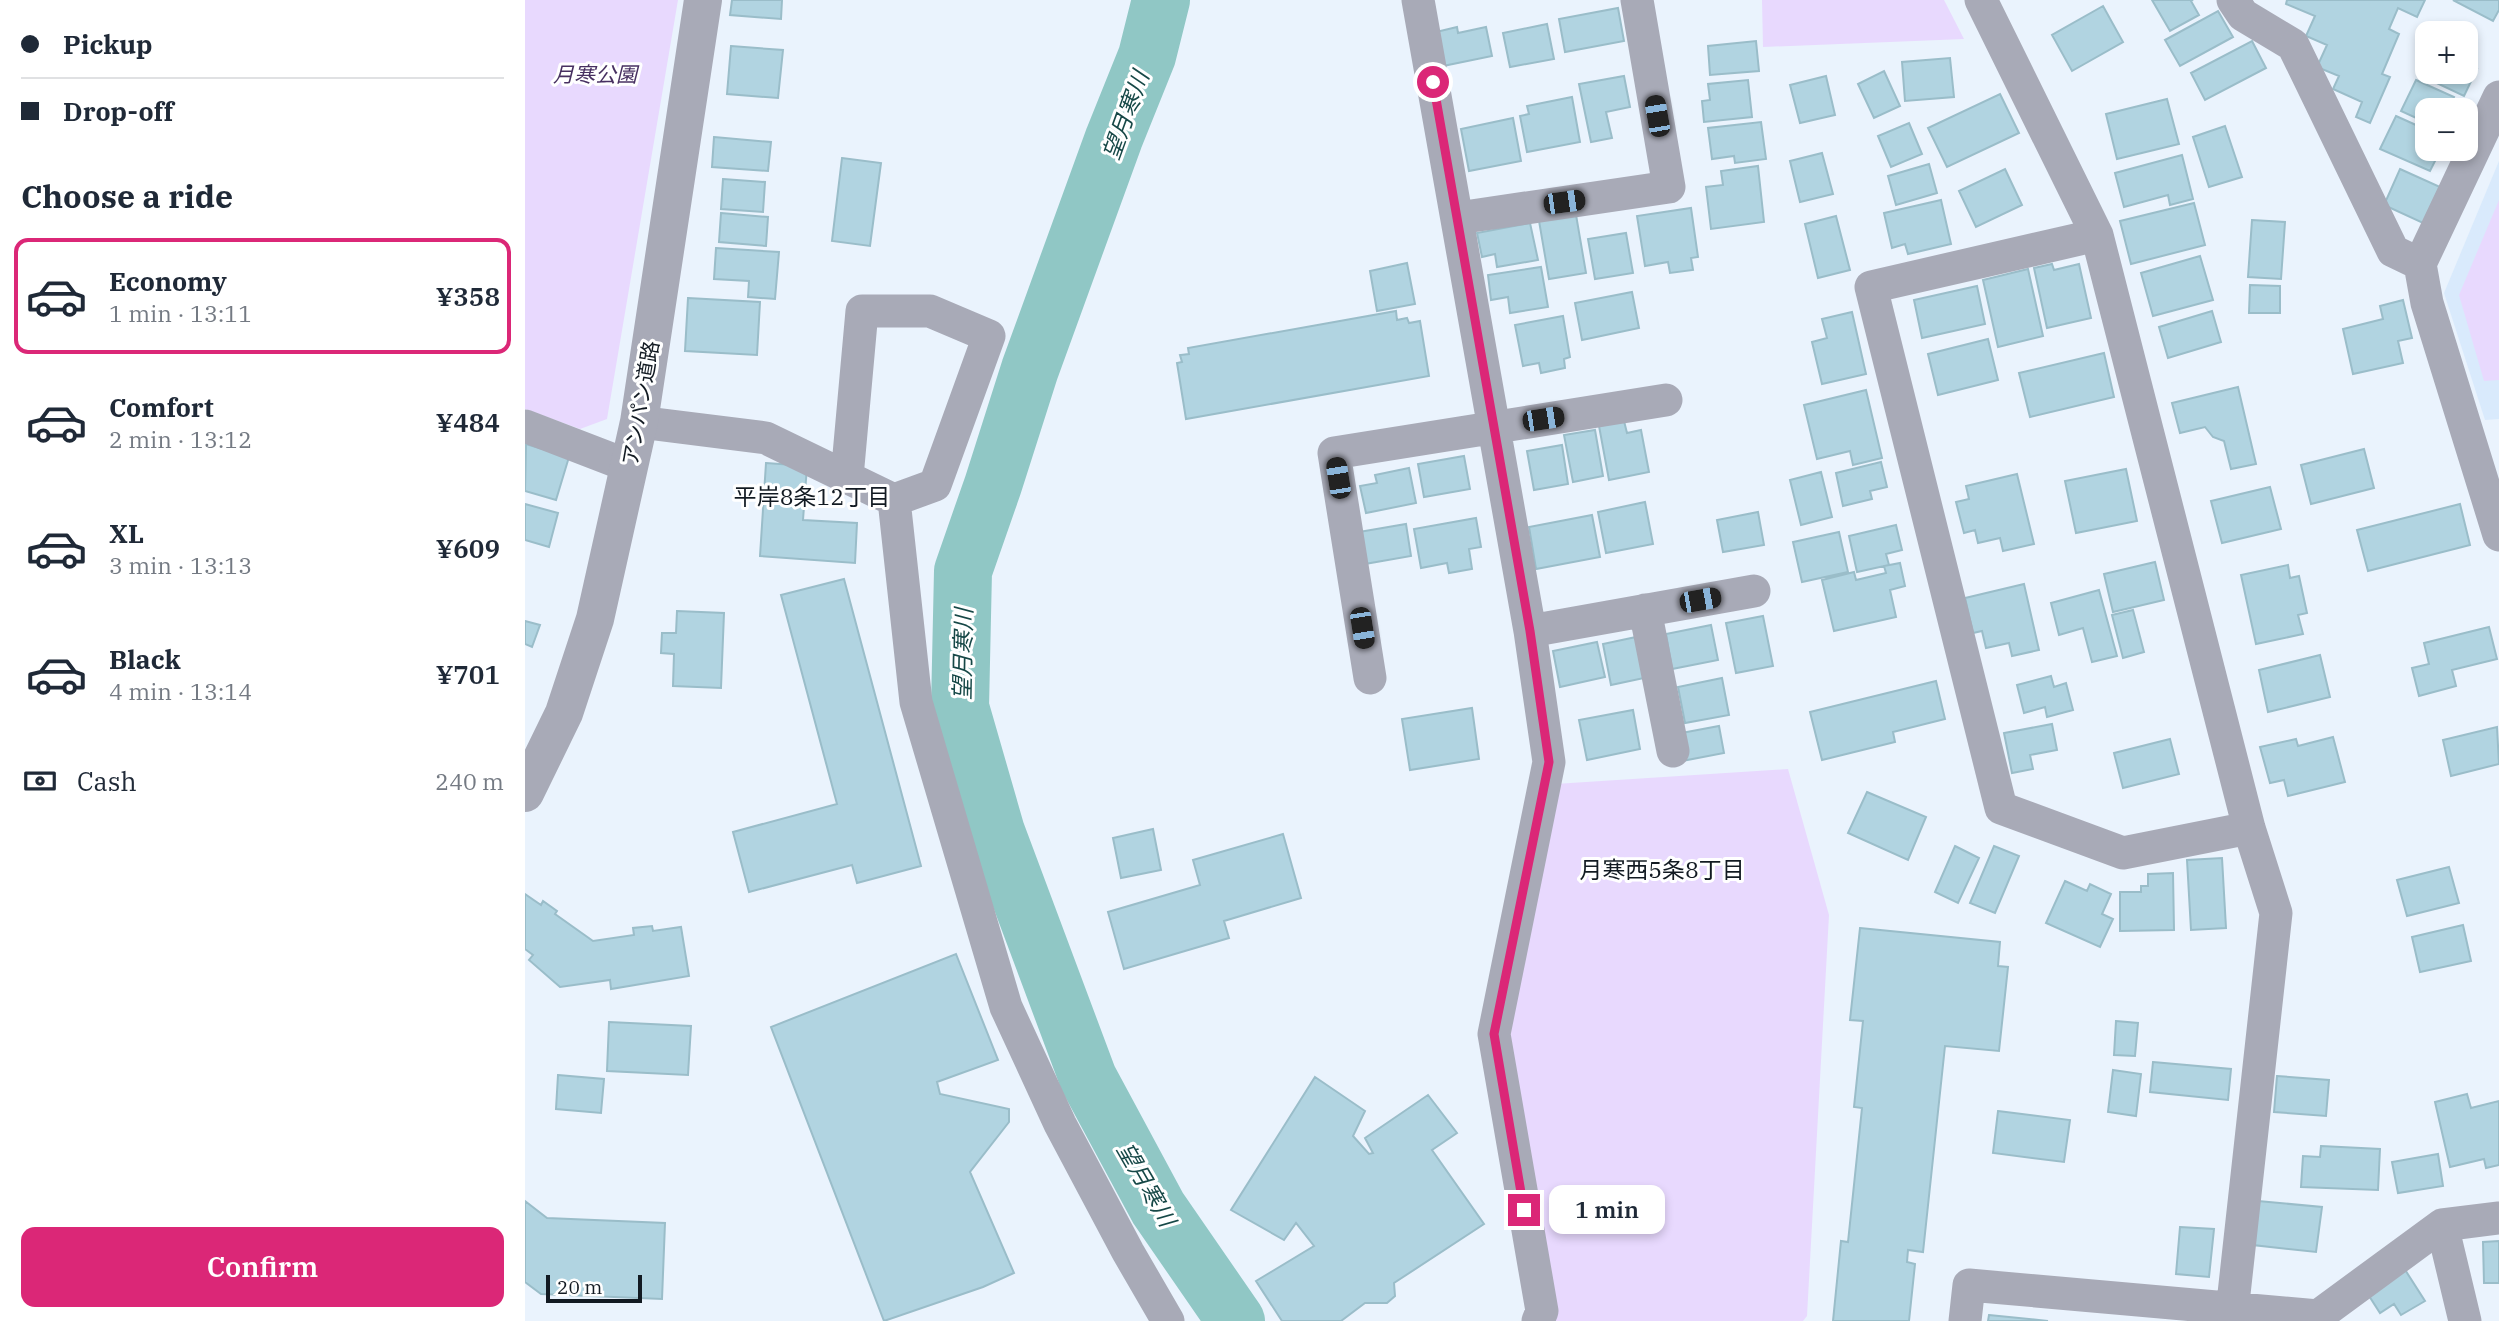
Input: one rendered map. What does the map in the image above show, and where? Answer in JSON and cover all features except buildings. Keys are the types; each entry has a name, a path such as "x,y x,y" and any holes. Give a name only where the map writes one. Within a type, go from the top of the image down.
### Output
{"street":[{"name":"アンパン道路","path":"525,793 564,713 595,619 639,422 703,0"},
{"path":"1418,0 1530,631 1549,762 1494,1034 1542,1311 1538,1321"},
{"path":"1458,218 1669,187 1637,0"},
{"path":"1981,0 2097,235 2249,828 2276,913 2232,1315"},
{"path":"2233,0 2243,15 2293,46 2393,251 2420,264"},
{"path":"2499,97 2420,264 2427,303 2499,536"},
{"path":"2097,235 1871,287 2001,808 2123,853 2249,828"},
{"path":"639,422 766,438 847,477 894,499 935,485 989,336 930,312 862,311 847,477"},
{"path":"1370,678 1333,453 1665,400"},
{"path":"525,426 629,466"},
{"path":"894,499 916,702 1006,1007 1060,1124 1167,1321"},
{"path":"1530,631 1754,591"},
{"path":"1646,610 1672,751"},
{"path":"1965,1321 1969,1285 2232,1315 2318,1317 2442,1225 2499,1218"},
{"path":"2442,1225 2465,1321"}],"shaded area":[{"path":"2499,161 2499,419 2485,420 2444,293"}],"green space":[{"name":"月寒公園","path":"525,0 678,0 607,419 580,429 525,409"},
{"path":"1762,0 1944,0 1964,39 1763,47"},
{"path":"2499,200 2499,380 2484,381 2459,295"},
{"path":"1788,769 1829,915 1807,1316 1803,1321 1555,1321 1510,1033 1555,784"}],"waterway":[{"name":"望月寒川","path":"1161,0 1147,56 1114,138 1030,369 963,571 960,707 996,832 1088,1078 1158,1208 1236,1321"}],"district":[{"name":"平岸8条12丁目","path":"812,496"},
{"name":"月寒西5条8丁目","path":"1662,869"}],"route":[{"path":"1433,82 1530,631 1549,762 1494,1034 1524,1210"}]}
